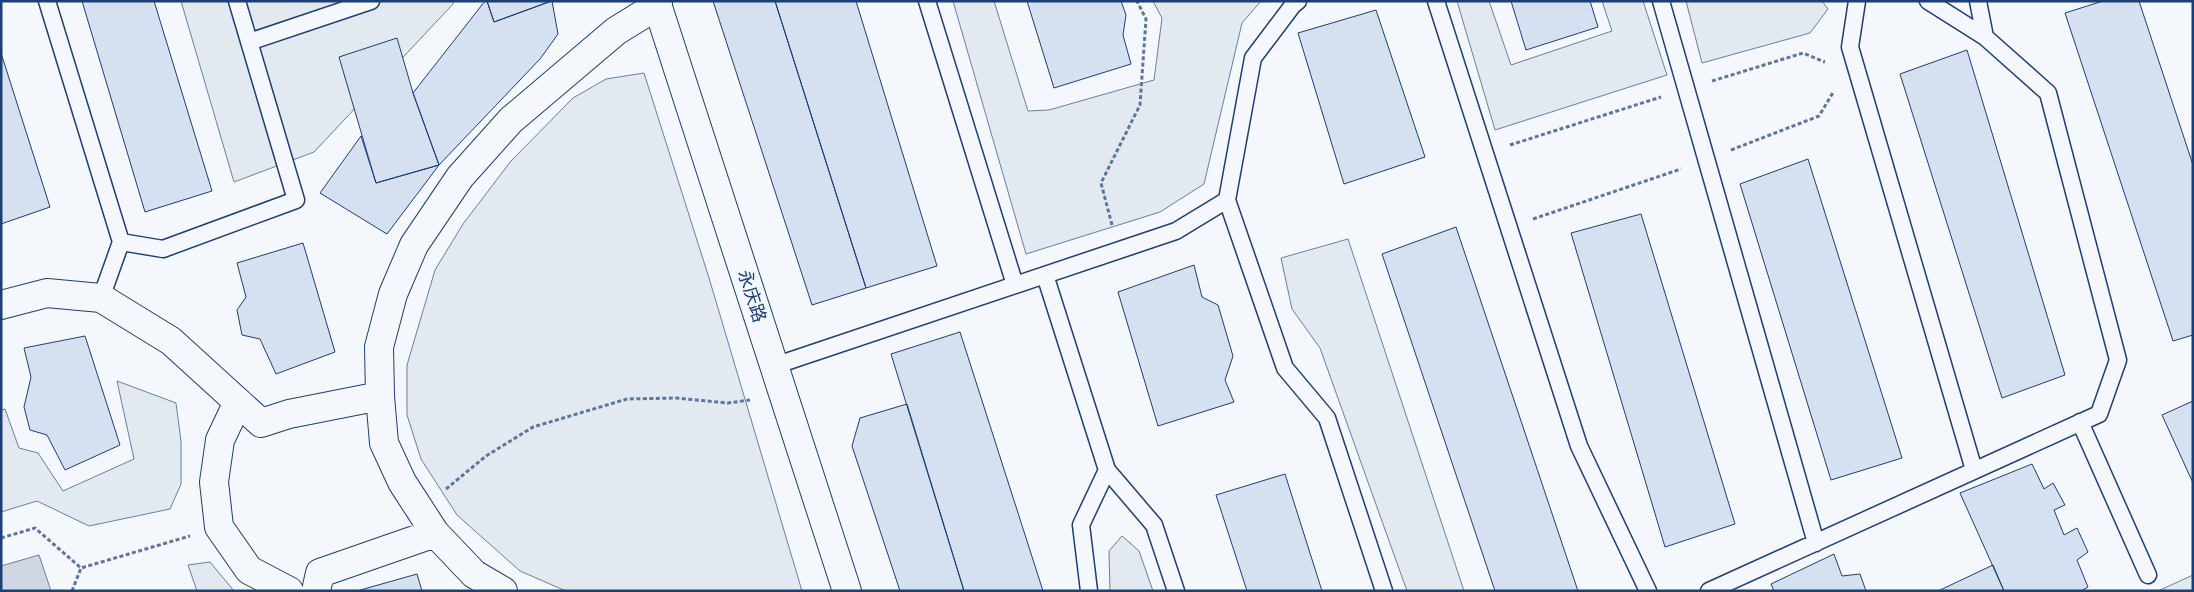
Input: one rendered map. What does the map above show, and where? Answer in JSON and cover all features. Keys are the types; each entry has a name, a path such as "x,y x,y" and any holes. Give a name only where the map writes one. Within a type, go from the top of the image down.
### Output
{"street":[{"name":"永庆路","path":"657,3 847,591"},
{"path":"503,591 474,574 435,533 402,482 384,443 380,396 379,347 393,294 414,245 460,177 511,120 616,32 657,3"},
{"path":"1,305 47,294 101,298 170,341 261,423 289,414 380,396"},
{"path":"238,402 220,440 214,482 219,527 249,570 289,591"},
{"path":"316,591 320,573 435,533"}],"lane":[{"path":"47,1 121,242 101,298"},
{"path":"121,242 163,249 296,200 237,1"},
{"path":"250,42 371,1"},
{"path":"926,1 1015,285"},
{"path":"1298,1 1253,58 1227,200 1286,368 1327,418 1384,591"},
{"path":"1436,1 1579,446 1648,591"},
{"path":"1661,1 1816,543"},
{"path":"1857,1 1850,47 1974,470"},
{"path":"1709,591 2099,414 2118,360 2048,93 1985,37 1928,1"},
{"path":"1978,1 1985,37"},
{"path":"774,366 1176,231 1227,200"},
{"path":"1045,275 1107,470 1154,525 1176,591"},
{"path":"2080,422 2148,575"},
{"path":"1089,591 1081,525 1107,470"}],"path":[{"path":"1119,250 1101,183 1140,106 1146,19 1137,1"},
{"path":"420,510 486,456 533,428 627,399 676,398 728,403 784,395"},
{"path":"81,568 219,527"},
{"path":"1,538 35,528 81,568"},
{"path":"72,591 81,568"}],"shaded area":[{"path":"181,1 453,1 453,4 314,152 234,182"},
{"path":"953,1 994,1 1028,111 1049,110 1154,80 1162,18 1153,1 1261,1 1242,23 1204,184 1160,212 1026,254"},
{"path":"1457,1 1489,1 1511,65 1612,31 1602,1 1643,1 1667,75 1495,130"},
{"path":"1686,1 1822,1 1828,9 1810,33 1702,63"},
{"path":"644,73 709,278 802,591 566,591 520,571 457,515 421,459 407,415 407,365 435,270 463,224 511,161 573,98 606,79"},
{"path":"1348,239 1464,591 1407,591 1320,348 1292,309 1281,258"},
{"path":"117,381 176,403 181,441 181,484 170,509 89,526 37,501 1,512 1,410 5,409 19,448 38,453 63,491 134,459"},
{"path":"1122,536 1139,551 1153,591 1110,591 1109,551"},
{"path":"39,555 51,591 1,591 1,566"},
{"path":"210,562 234,591 197,591 188,565"},
{"path":"2193,575 2193,591 2158,591"}],"building":[{"path":"82,1 154,1 212,191 145,212"},
{"path":"485,1 487,1 494,22 552,1 558,34 540,59 439,165 413,93"},
{"path":"487,1 551,1 494,22"},
{"path":"713,1 775,1 866,288 812,305"},
{"path":"775,1 856,1 937,266 866,288"},
{"path":"1027,1 1121,1 1126,15 1123,35 1131,64 1054,88"},
{"path":"1511,1 1590,1 1598,27 1526,50"},
{"path":"2103,1 2139,1 2193,165 2193,335 2173,341 2065,13"},
{"path":"1376,10 1425,157 1344,184 1298,33"},
{"path":"397,38 413,93 439,165 376,183 339,57"},
{"path":"1967,50 2065,375 2002,398 1900,74"},
{"path":"1,53 50,207 1,224"},
{"path":"361,136 376,183 439,165 387,234 320,193"},
{"path":"1808,159 1902,458 1831,480 1740,184"},
{"path":"1641,214 1735,524 1665,547 1571,233"},
{"path":"1456,227 1578,591 1495,591 1382,254"},
{"path":"303,243 335,352 276,374 260,339 242,335 237,310 246,297 237,263"},
{"path":"1194,265 1202,297 1218,305 1233,356 1225,380 1234,402 1158,426 1118,292"},
{"path":"960,332 1043,591 964,591 891,354"},
{"path":"85,336 120,445 65,470 47,435 30,430 24,407 31,377 24,348"},
{"path":"2193,401 2193,483 2162,415"},
{"path":"907,404 964,591 900,591 852,446 860,418"},
{"path":"2032,464 2044,489 2053,483 2065,505 2054,510 2064,535 2077,528 2088,552 2077,560 2088,587 2081,591 2004,591 1960,493"},
{"path":"1285,474 1322,591 1247,591 1216,495"},
{"path":"1834,554 1842,576 1860,574 1866,591 1774,591 1771,584"},
{"path":"1993,565 2004,591 1938,591"},
{"path":"417,574 422,591 357,591"}]}
